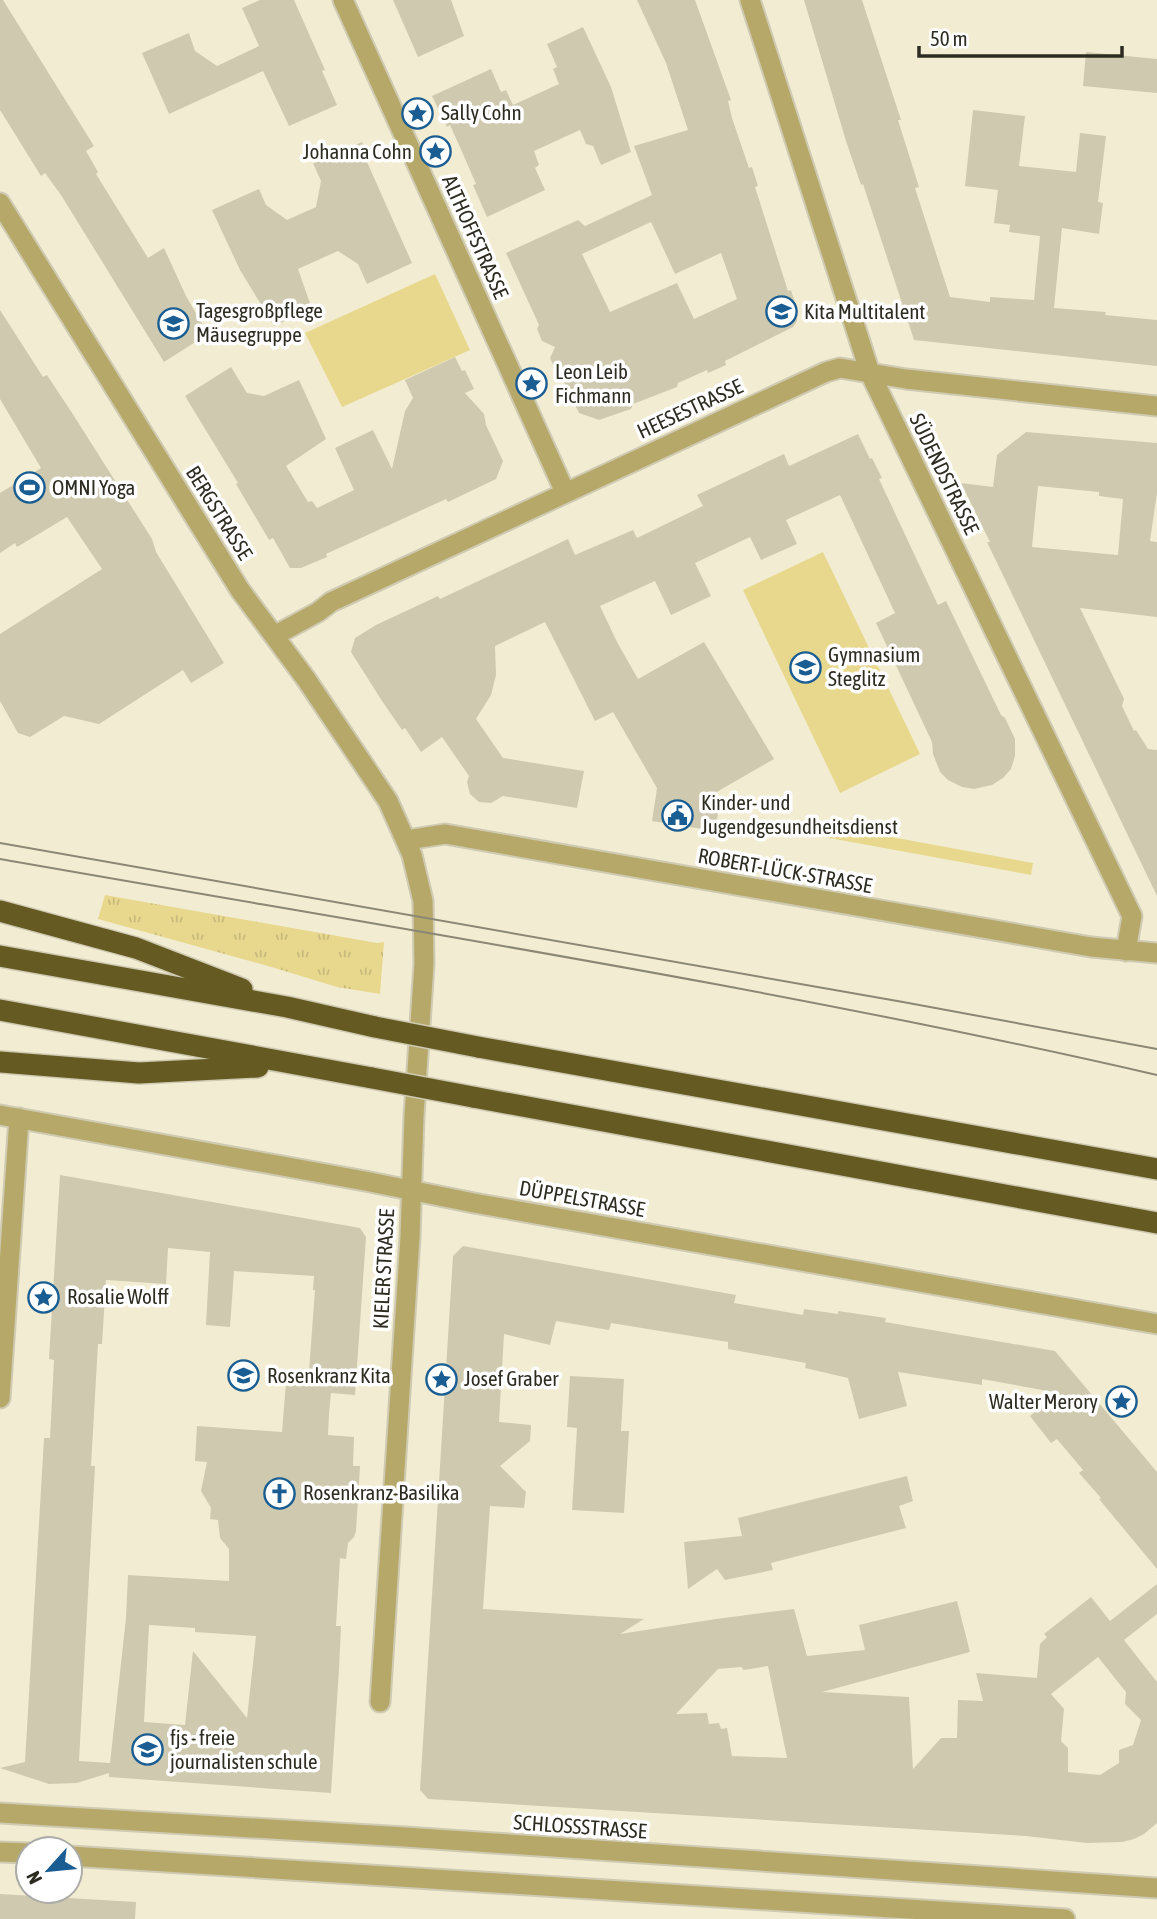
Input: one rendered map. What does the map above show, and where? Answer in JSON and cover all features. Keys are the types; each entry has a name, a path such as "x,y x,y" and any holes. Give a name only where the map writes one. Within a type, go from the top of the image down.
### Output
{"highway":[{"path":"0,911 136,948 287,1007"},
{"path":"0,956 1157,1169"},
{"path":"0,1010 1157,1223"},
{"path":"0,1062 138,1073 291,1065"}],"street":[{"name":"ALTHOFFSTRASSE","path":"343,0 565,492"},
{"name":"SÜDENDSTRASSE","path":"750,0 870,373 1132,916 1126,951"},
{"name":"BERGSTRASSE","path":"0,203 240,590 306,679 388,801 407,840"},
{"name":"HEESESTRASSE","path":"274,636 331,602 826,372 840,368 906,379 1157,406"},
{"name":"ROBERT-LÜCK-STRASSE","path":"407,840 445,834 1077,945 1157,953"},
{"name":"KIELER STRASSE","path":"380,1702 424,964 424,901 407,840"},
{"name":"DÜPPELSTRASSE","path":"10,1116 1157,1324"},
{"path":"0,1398 10,1116"},
{"name":"SCHLOSSSTRASSE","path":"0,1813 405,1837 1157,1888"},
{"path":"84,1857 1065,1919"}],"green space":[{"path":"435,274 470,350 342,407 305,333"},
{"path":"823,552 920,754 840,793 743,590"},
{"path":"793,819 1033,863 1031,875 791,831"},
{"path":"105,895 377,943 384,942 380,994 337,987 98,919"}],"building":[{"path":"0,0 3,0 94,146 86,151 98,172 96,174 148,258 164,248 186,296 208,334 164,362 61,195 45,173 41,176 0,110"},
{"path":"260,0 294,0 325,70 322,71 337,105 289,126 263,71 169,114 142,53 189,33 195,51 217,66 259,46 242,8"},
{"path":"393,0 451,0 464,36 418,57"},
{"path":"637,0 695,0 731,100 728,101 732,118 749,168 752,167 758,186 755,187 788,291 791,290 795,303 797,321 793,327 725,361 726,365 708,373 707,370 678,383 677,387 633,404 631,409 599,420 579,413 550,358 555,347 542,341 537,329 539,325 506,253 578,220 585,226 652,195 634,146 688,130 666,63","holes":["651,222 675,274 721,253 737,299 694,319 677,283 610,312 582,254"]},
{"path":"804,0 862,0 901,120 898,120 919,187 915,188 950,297 990,302 990,297 1034,300 1040,236 1009,232 1010,225 994,223 998,190 965,186 973,110 1025,116 1019,166 1076,172 1080,133 1106,136 1098,202 1103,203 1099,234 1062,228 1054,308 1157,320 1157,366 914,340 863,184 861,185 846,141"},
{"path":"583,27 611,87 631,152 601,165 593,146 586,144 580,130 534,151 539,165 535,168 545,190 487,217 473,185 476,184 450,125 447,127 432,96 491,69 501,92 506,90 513,105 559,84 553,69 557,67 547,44"},
{"path":"1086,52 1157,59 1157,93 1083,86"},
{"path":"362,142 370,160 367,162 412,263 367,284 358,264 338,251 298,269 312,309 274,326 240,270 212,210 259,189 266,205 287,220 316,207 321,181 313,163"},
{"path":"0,310 43,377 47,375 74,416 152,539 156,552 224,663 191,683 183,670 99,724 64,716 30,737 18,733 0,701 0,634 102,569 67,517 17,547 15,543 0,553 0,493 41,468 0,399"},
{"path":"455,357 474,389 465,393 484,414 486,425 503,461 496,479 448,502 446,499 301,568 290,568 273,538 269,540 185,396 231,367 247,393 264,396 299,380 326,439 286,466 308,502 312,501 317,508 354,490 335,448 373,430 392,469 405,411 413,398 405,380"},
{"path":"1026,432 1157,443 1157,493 1150,541 1157,542 1157,617 1080,608 1124,699 1122,706 1134,731 1136,730 1148,749 1157,750 1157,896 961,483 993,487 997,455","holes":["1038,486 1099,492 1099,496 1123,499 1118,555 1032,547"]},
{"path":"858,434 882,478 879,479 938,605 946,601 1015,739 1015,756 1011,769 992,785 974,789 962,787 948,780 940,772 933,754 932,742 876,623 895,613 840,495 786,520 797,544 761,560 750,537 695,563 711,596 671,615 655,581 600,606 638,679 704,642 774,759 708,797 718,814 715,831 652,821 657,788 613,712 595,721 545,622 495,646 496,675 491,695 476,719 503,758 584,771 577,808 503,796 491,803 479,802 470,794 467,782 469,776 442,737 421,752 405,728 402,730 351,652 355,638 376,625 438,596 440,599 568,539 575,555 633,530 637,538 703,506 697,495 784,454 789,466"},
{"path":"60,1175 360,1228 366,1237 355,1395 331,1393 329,1414 328,1435 354,1437 353,1466 360,1466 356,1531 348,1543 346,1559 340,1558 336,1626 341,1626 331,1793 109,1777 109,1773 77,1783 49,1784 0,1768 25,1762 44,1438 50,1438 54,1360 49,1359","holes":["168,1248 210,1252 206,1325 230,1327 234,1271 314,1276 309,1371 287,1370 282,1432 197,1426 195,1461 207,1462 201,1491 211,1508 210,1519 218,1520 220,1538 229,1549 229,1581 128,1575 126,1618 110,1763 79,1761 95,1466 91,1466 98,1344 102,1344 106,1280 166,1284","149,1625 195,1628 195,1632 256,1636 247,1718 193,1651 185,1725 144,1722"]},
{"path":"463,1246 736,1295 734,1303 803,1315 804,1309 886,1318 885,1322 1055,1351 1157,1472 1157,1569 1079,1473 1083,1470 1057,1439 1051,1443 1030,1416 1059,1393 982,1379 982,1385 898,1372 907,1406 859,1419 848,1378 805,1368 806,1363 728,1349 728,1342 611,1323 609,1330 556,1321 550,1345 504,1334 499,1422 531,1425 530,1441 500,1466 526,1492 524,1508 490,1506 483,1609 644,1619 620,1634 794,1609 807,1656 865,1650 859,1625 957,1601 970,1652 822,1692 909,1697 913,1769 941,1738 957,1738 958,1700 983,1701 976,1673 1037,1678 1040,1644 1047,1637 1044,1634 1091,1597 1110,1621 1157,1584 1157,1614 1124,1640 1157,1682 1157,1823 1134,1839 1087,1843 1026,1836 428,1799 420,1790 453,1256","holes":["1098,1657 1126,1692 1125,1704 1141,1720 1133,1745 1119,1750 1119,1763 1100,1775 1068,1772 1068,1748 1061,1741 1064,1709 1051,1694","768,1666 787,1758 732,1756 727,1728 721,1729 719,1723 709,1724 707,1713 676,1714 718,1669 741,1667 744,1670"]},
{"path":"570,1376 624,1379 621,1431 629,1431 624,1513 572,1510 577,1428 567,1427"},
{"path":"907,1476 913,1501 899,1506 906,1528 771,1563 773,1570 725,1580 717,1569 688,1589 684,1542 742,1536 738,1518"},
{"path":"0,1894 14,1895 14,1905 84,1905 84,1899 136,1902 135,1919 0,1919"}],"tram line":[{"path":"0,843 1157,1049"},
{"path":"0,859 725,986 1013,1043 1157,1075"}],"place":[{"name":"Sally Cohn","path":"418,113"},
{"name":"Johanna Cohn","path":"435,152"},
{"name":"Kita Multitalent","path":"781,312"},
{"name":"Tagesgroßpflege Mäusegruppe","path":"173,323"},
{"name":"Leon Leib Fichmann","path":"532,384"},
{"name":"OMNI Yoga","path":"29,488"},
{"name":"Gymnasium Steglitz","path":"805,667"},
{"name":"Kinder- und Jugendgesundheitsdienst","path":"678,815"},
{"name":"Rosalie Wolff","path":"44,1297"},
{"name":"Rosenkranz Kita","path":"244,1376"},
{"name":"Josef Graber","path":"441,1379"},
{"name":"Walter Merory","path":"1121,1402"},
{"name":"Rosenkranz-Basilika","path":"280,1493"},
{"name":"fjs - freie journalisten schule","path":"147,1750"}]}
